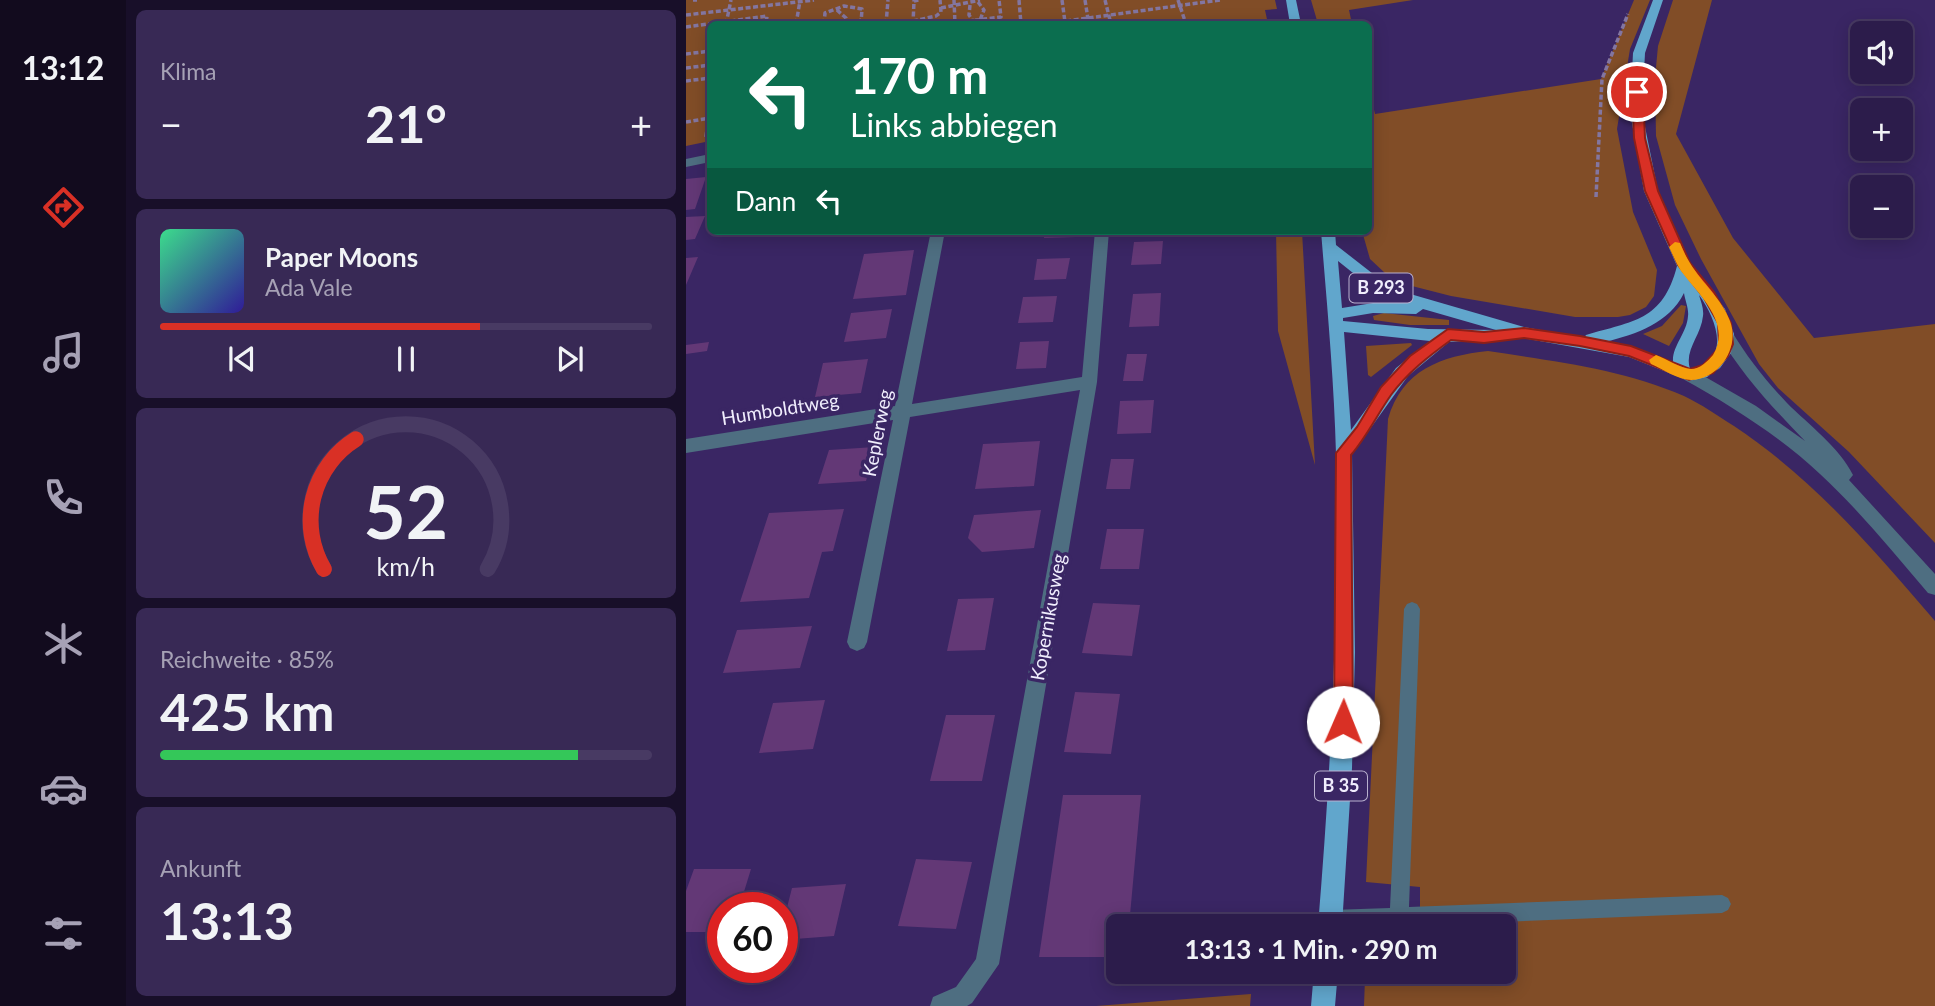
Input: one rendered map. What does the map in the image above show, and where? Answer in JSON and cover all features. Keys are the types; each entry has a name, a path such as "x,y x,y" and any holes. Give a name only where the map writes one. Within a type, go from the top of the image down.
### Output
{"main road":[{"path":"1291,0 1295,21"},
{"path":"1658,0 1639,53 1636,113 1651,191 1685,265 1718,310 1726,334 1726,344 1714,365 1701,373 1685,373 1680,355 1695,325 1696,313 1685,265"},
{"name":"B 35","path":"1328,235 1344,453 1342,768 1332,914"},
{"name":"B 293","path":"1330,247 1385,291 1524,333 1631,352 1685,373"},
{"name":"B 293","path":"1580,341 1623,333 1655,318 1672,301 1685,265"},
{"path":"1336,320 1388,308 1443,309"},
{"name":"B 293","path":"1336,320 1394,333 1484,338 1524,333"},
{"path":"1344,453 1402,372 1448,334"},
{"path":"1323,1006 1325,984"}],"street":[{"path":"686,163 707,159"},
{"name":"Keplerweg","path":"856,642 937,235"},
{"name":"Kopernikusweg","path":"942,1006 964,995 987,964 1089,382 1102,235"},
{"path":"1726,334 1736,355 1756,382 1832,459 1869,513"},
{"path":"1685,373 1729,396 1777,429 1842,484 1935,587"},
{"name":"Humboldtweg","path":"686,446 1089,382"}],"lane":[{"path":"1399,914 1412,608"},
{"path":"1474,914 1722,904"}],"path":[{"path":"727,21 731,0"},
{"path":"686,15 814,0"},
{"path":"844,6 846,0"},
{"path":"886,21 888,0"},
{"path":"913,21 914,1 919,0"},
{"path":"920,21 936,16 941,8 940,0"},
{"path":"954,0 955,21"},
{"path":"971,4 969,15 973,21 1001,17 999,0"},
{"path":"1019,0 1021,21"},
{"path":"1062,0 1065,21"},
{"path":"1085,0 1088,19"},
{"path":"1105,0 1110,21"},
{"path":"1178,0 1185,21"},
{"path":"1073,21 1220,0"},
{"path":"797,21 800,1"},
{"path":"941,8 979,1 984,10 980,20"},
{"path":"824,21 825,13 844,6 862,9 861,21"},
{"path":"837,10 846,21"},
{"path":"1595,197 1602,79 1630,11"},
{"path":"734,21 767,16 766,21"},
{"path":"686,26 707,24"},
{"path":"686,54 707,51"},
{"path":"686,68 707,65"},
{"path":"686,81 707,78"},
{"path":"686,122 707,118"},
{"path":"706,136 707,130"}],"shaded area":[{"path":"686,0 1275,0 1277,9 1265,10 1267,21 707,21 707,142 686,146"},
{"path":"1311,0 1413,0 1349,10 1351,21 1317,21"},
{"path":"1634,0 1650,0 1630,49 1617,129 1633,212 1657,270 1654,296 1646,307 1630,315 1618,317 1575,317 1451,296 1408,285 1385,273 1370,259 1363,235 1372,235 1372,101 1375,114 1601,79"},
{"path":"1673,0 1712,0 1676,134 1733,238 1814,338 1935,324 1935,543 1849,452 1778,388 1759,364 1701,259 1675,205 1656,136 1655,78 1658,46"},
{"path":"1276,235 1302,235 1315,465 1278,331"},
{"path":"1681,305 1686,306 1683,323 1669,346 1643,334 1662,326"},
{"path":"1384,313 1449,320 1449,325 1410,325 1374,320 1373,316"},
{"path":"1412,345 1371,377 1368,375 1366,346"},
{"path":"1488,351 1612,373 1661,387 1703,406 1764,447 1817,492 1865,541 1935,621 1935,1006 1364,1006 1365,984 1516,984 1516,914 1420,914 1420,887 1366,882 1388,419 1394,402 1413,377 1439,362"},
{"path":"1251,994 1250,1006 1096,1006"}],"building":[{"path":"706,177 695,209 686,210 686,179"},
{"path":"705,216 695,239 686,240 686,217"},
{"path":"1044,235 1076,235 1076,237 1044,238"},
{"path":"1163,241 1161,264 1131,265 1134,242"},
{"path":"914,250 906,295 853,299 864,254"},
{"path":"698,257 686,285 686,258"},
{"path":"1070,258 1066,279 1034,280 1037,259"},
{"path":"1161,293 1159,326 1129,327 1133,294"},
{"path":"1057,296 1053,322 1018,323 1023,297"},
{"path":"892,309 886,338 844,342 851,313"},
{"path":"1049,341 1046,368 1016,369 1020,342"},
{"path":"709,342 707,351 686,354 686,345"},
{"path":"1127,354 1147,354 1143,381 1123,381"},
{"path":"868,359 861,393 815,397 823,363"},
{"path":"1154,400 1151,433 1117,434 1120,401"},
{"path":"1040,441 1034,486 975,489 983,444"},
{"path":"875,447 866,481 818,484 829,450"},
{"path":"1111,459 1134,459 1130,489 1106,489"},
{"path":"844,509 833,551 822,552 809,598 740,602 769,513"},
{"path":"1041,510 1034,548 982,552 968,538 974,515"},
{"path":"1107,529 1144,529 1139,569 1100,569"},
{"path":"994,598 985,650 947,651 958,599"},
{"path":"1093,603 1140,605 1132,656 1082,653"},
{"path":"812,626 800,668 723,673 737,630"},
{"path":"1075,692 1120,694 1111,754 1064,752"},
{"path":"825,700 813,749 759,753 773,703"},
{"path":"946,715 995,715 982,781 930,781"},
{"path":"1063,795 1141,795 1130,914 1106,914 1106,957 1039,957"},
{"path":"916,859 972,862 956,929 898,926"},
{"path":"694,869 751,869 744,892 707,892 707,932 686,932 686,891"},
{"path":"846,884 834,936 798,939 798,892 791,892 792,888"}],"slow traffic":[{"path":"1656,360 1689,375 1701,373 1714,365 1726,344 1724,323 1718,310 1675,247"}],"route":[{"path":"1343,722 1344,453 1362,431 1386,391 1415,359 1448,334 1484,338 1524,333 1580,341 1631,352 1689,375 1707,370 1723,353 1726,344 1724,323 1709,295 1685,265 1651,191 1636,113 1637,92"}]}
